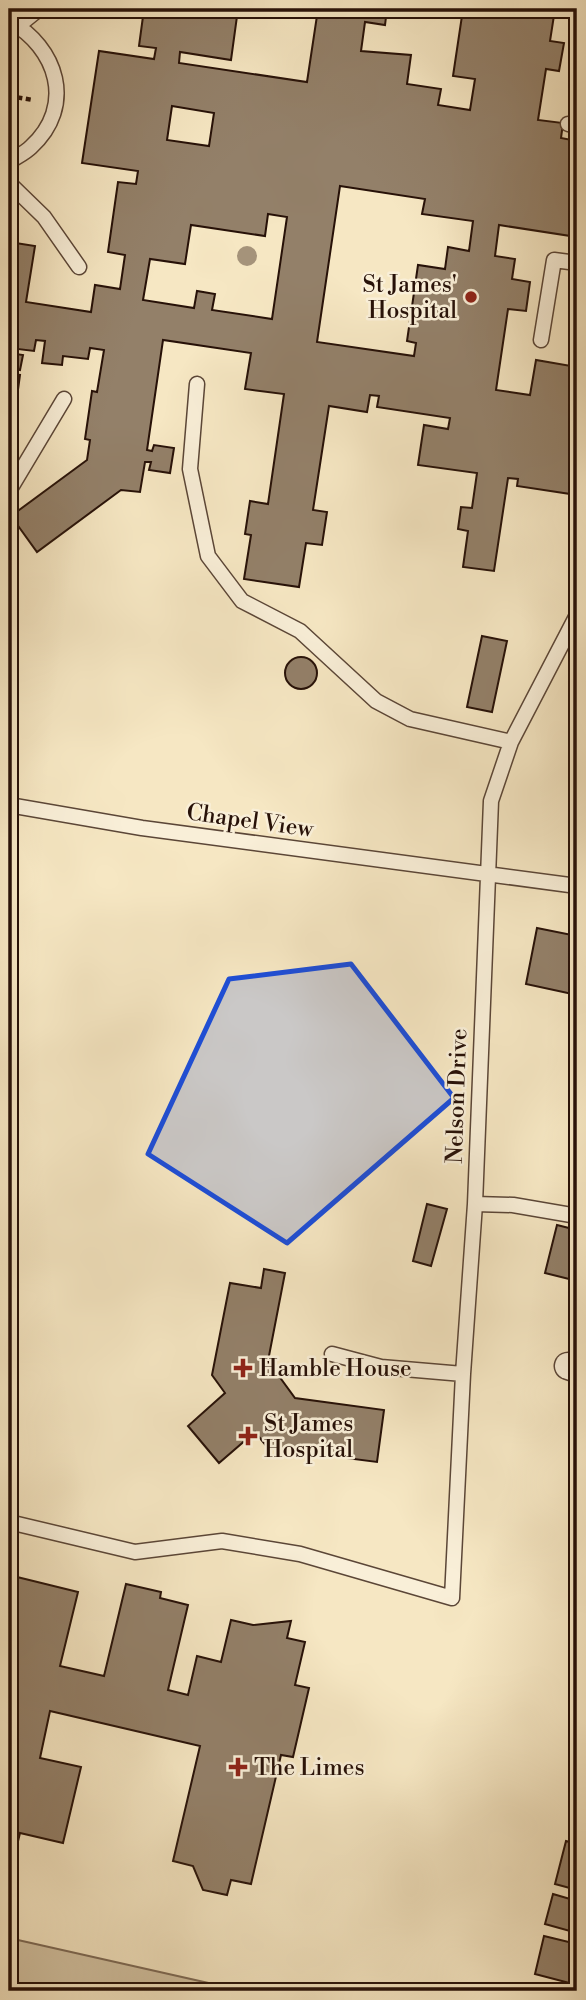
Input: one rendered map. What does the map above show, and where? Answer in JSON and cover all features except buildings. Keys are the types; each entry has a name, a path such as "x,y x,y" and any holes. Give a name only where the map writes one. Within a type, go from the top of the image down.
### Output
{"lane":[{"path":"9,162 33,146 51,120 58,81 47,53 13,23 38,9"},
{"path":"9,183 44,217 79,267"},
{"path":"541,340 554,260 577,263"},
{"path":"197,384 190,469 205,544 208,556 242,601 300,631 376,701 410,719 511,741"},
{"path":"9,491 64,399"},
{"name":"Nelson Drive","path":"9,1522 135,1552 222,1541 300,1554 452,1598 475,1204 486,872 491,802 511,741 577,615"},
{"name":"Chapel View","path":"9,805 142,828 456,872 486,872 577,886"},
{"path":"475,1204 513,1205 577,1216"},
{"path":"332,1354 381,1367 463,1374"}],"path":[{"path":"9,96 41,101"}],"highlighted area":[{"path":"351,964 454,1098 287,1243 148,1154 229,979"}],"shaded area":[{"path":"9,1938 244,1991 9,1991"}],"place":[{"name":"St James' Hospital","path":"471,297"},
{"name":"Hamble House","path":"243,1368"},
{"name":"St James Hospital","path":"248,1436"},
{"name":"The Limes","path":"238,1767"}]}
